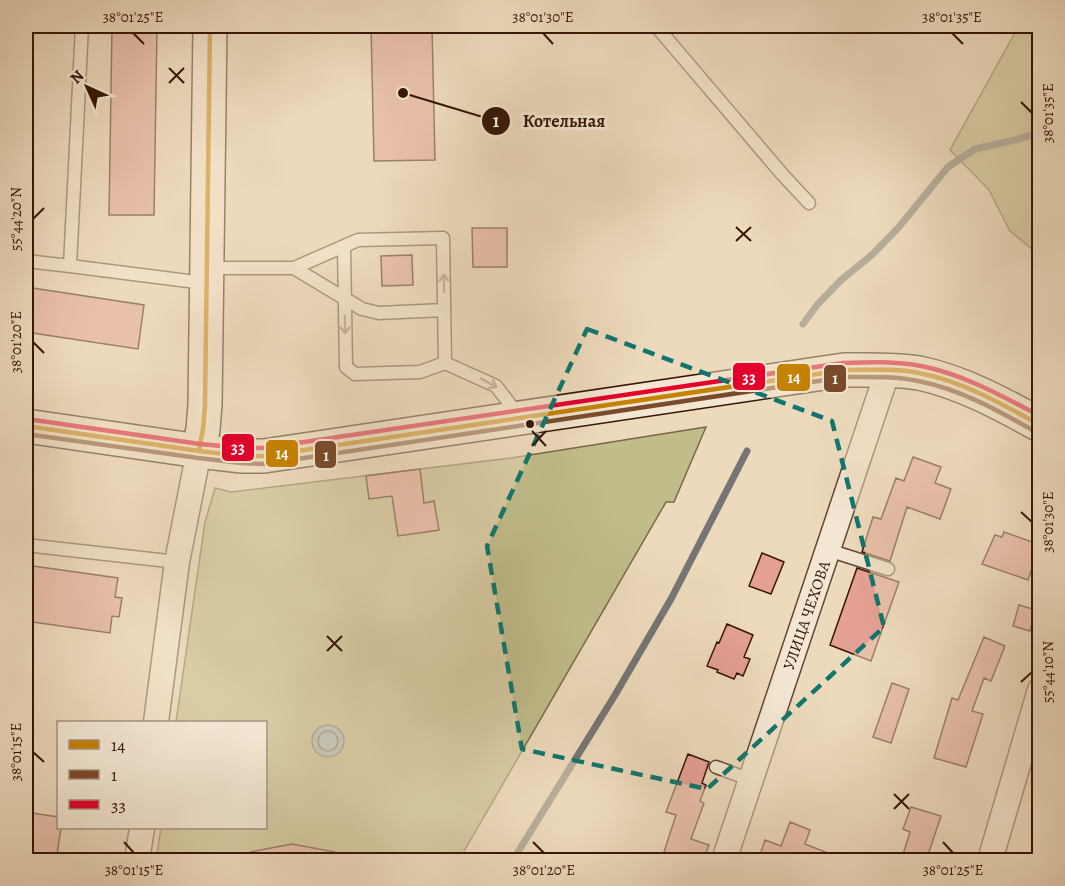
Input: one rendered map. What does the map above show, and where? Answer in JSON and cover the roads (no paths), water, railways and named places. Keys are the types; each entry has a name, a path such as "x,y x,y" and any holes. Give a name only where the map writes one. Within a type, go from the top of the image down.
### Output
{"main road":[{"path":"199,451 205,405 210,26"},
{"path":"26,426 199,451 264,456 844,370 888,369 920,374 959,385 1040,425"}],"street":[{"name":"УЛИЦА ЧЕХОВА","path":"724,861 888,369"},
{"path":"156,721 177,562 199,451"},
{"path":"990,861 1040,690"},
{"path":"137,861 142,829"}],"lane":[{"path":"70,266 82,26"},
{"path":"656,26 809,203"},
{"path":"26,261 207,276 294,267 358,240 443,238 445,363"},
{"path":"344,246 346,367 356,374 420,372 445,363 496,386 522,419"},
{"path":"294,267 362,309 379,313 444,310"},
{"path":"26,545 177,562"},
{"path":"828,550 888,569"},
{"path":"716,767 751,780"}],"water":[{"path":"328,725 339,730 344,741 339,752 328,757 317,752 312,741 317,730"}],"waterway":[{"path":"803,324 817,305 841,280 873,254 898,228 948,167 975,149 1040,132"},
{"path":"513,860 615,695 671,599 747,451"}],"place":[{"name":"Котельная","path":"403,93"}]}
